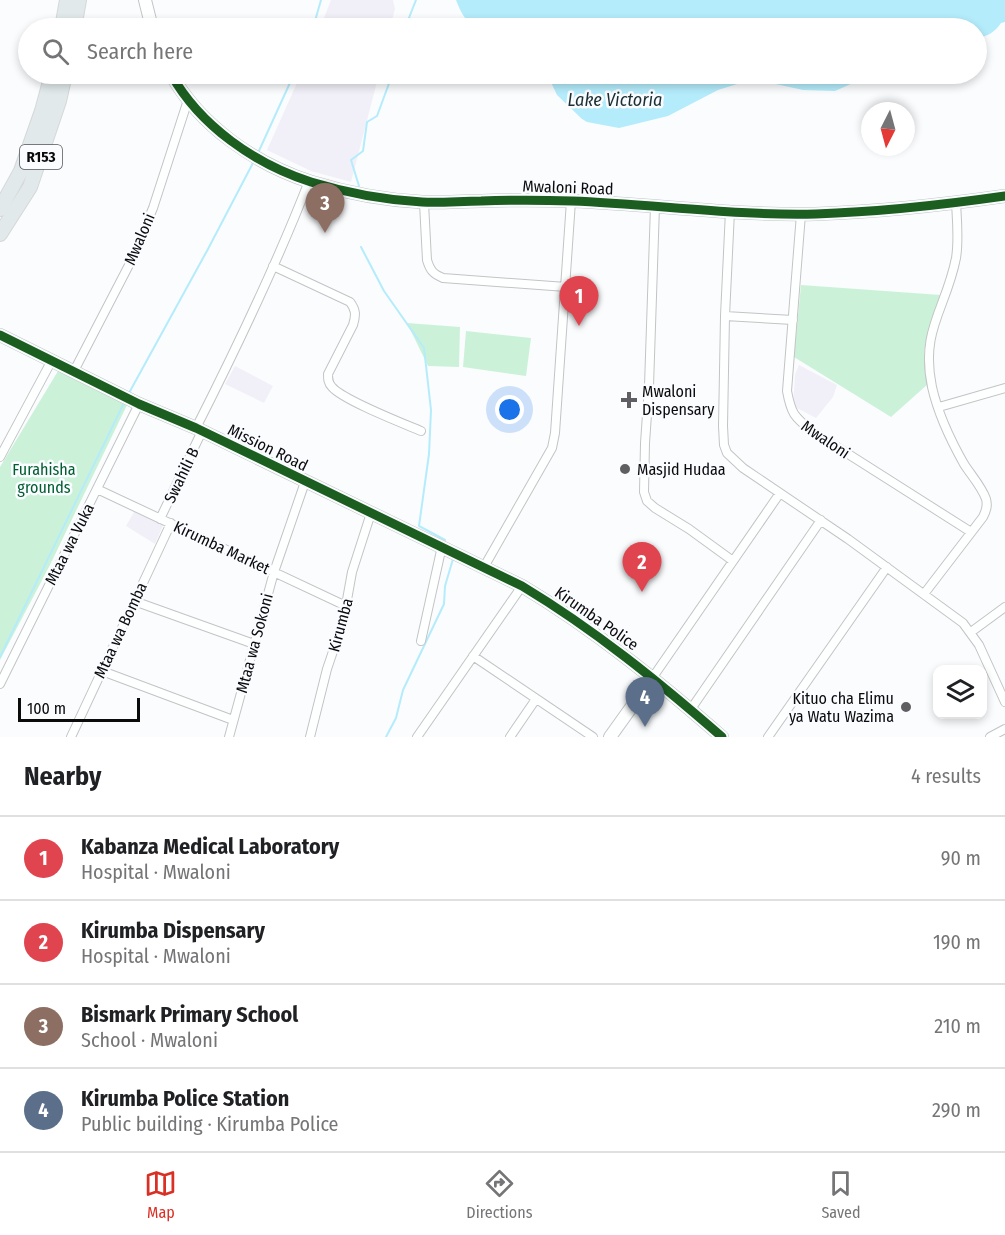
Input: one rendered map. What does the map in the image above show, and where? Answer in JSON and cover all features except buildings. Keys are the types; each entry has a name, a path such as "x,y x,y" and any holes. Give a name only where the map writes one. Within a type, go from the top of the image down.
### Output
{"main road":[{"path":"64,18 68,0"},
{"path":"76,18 79,0"},
{"name":"R153","path":"0,209 21,171 49,84"},
{"name":"R153","path":"0,234 30,187 63,84"}],"street":[{"path":"145,0 150,18"},
{"name":"Mwaloni Road","path":"178,84 188,100 215,128 247,152 309,181 372,197 424,202 571,201 801,214 956,203 1005,196"},
{"name":"Mwaloni","path":"74,371 129,265 153,208 188,100"},
{"path":"199,430 291,227 309,181"},
{"path":"484,567 552,448 555,433 571,201"},
{"path":"424,202 427,260 435,275 443,278 566,287"},
{"path":"924,594 986,510 987,501 955,446 939,407 929,372 929,342 934,320 956,259 956,203"},
{"path":"655,206 650,386 644,492 647,501 655,508 733,561"},
{"path":"730,211 725,316 724,446 727,453 742,468 821,520 963,623 971,632 1005,702"},
{"name":"Mwaloni","path":"801,214 787,391 790,410 797,419 890,482 971,532"},
{"path":"273,266 350,302 355,309 356,316 353,325 328,374 328,381 332,388 369,408 421,431"},
{"path":"725,316 794,320"},
{"name":"Mission Road","path":"0,335 522,586"},
{"path":"0,457 52,360"},
{"path":"939,407 1005,388"},
{"name":"Mtaa wa Vuka","path":"0,684 97,489 136,402"},
{"name":"Swahili B","path":"160,519 199,430"},
{"name":"Mtaa wa Sokoni","path":"229,737 274,572 305,482"},
{"name":"Kirumba Market","path":"97,489 346,606"},
{"path":"610,737 780,493"},
{"name":"Kirumba","path":"310,737 346,606 352,572 371,513"},
{"path":"690,709 748,630 821,520"},
{"name":"Mtaa wa Bomba","path":"71,737 171,524"},
{"path":"421,641 442,546"},
{"path":"768,737 887,567"},
{"path":"417,737 522,586"},
{"name":"Kirumba Police","path":"522,586 581,623 652,677"},
{"path":"134,601 254,644"},
{"path":"971,632 1005,608"},
{"path":"473,656 593,737"},
{"path":"102,671 233,720"},
{"path":"652,677 723,737"},
{"path":"510,737 536,699"},
{"path":"990,737 1004,732"}],"shaded area":[{"path":"331,0 393,0 395,9 393,18 324,18"},
{"path":"297,84 376,84 351,182 311,171 267,150"},
{"path":"799,365 837,385 833,397 816,418 793,406 795,375"},
{"path":"235,366 273,386 264,403 225,384"},
{"path":"138,505 164,523 155,544 126,526"}],"green space":[{"path":"801,285 941,295 931,320 924,351 928,384 891,417 794,357"},
{"path":"407,323 460,327 459,367 428,366"},
{"path":"466,331 531,338 526,376 463,367"},
{"name":"Furahisha grounds","path":"58,371 127,405 50,565 0,660 0,467"}],"water":[{"path":"456,0 1005,0 1005,22 987,35 987,18 465,18"},
{"name":"Lake Victoria","path":"552,84 737,84 718,90 668,116 619,128 587,122 557,95"},
{"name":"Lake Victoria","path":"776,84 851,84 835,91 803,90"}],"waterway":[{"path":"316,18 321,0"},
{"path":"409,18 416,0"},
{"path":"258,153 289,84"},
{"path":"359,186 351,160 363,151 367,122 377,116 389,84"},
{"path":"129,393 254,161"},
{"path":"361,247 384,291 424,348 431,410 429,454 419,526 445,540"},
{"path":"0,657 125,401"},
{"path":"386,737 396,718 403,690 444,604 445,586 453,559"}],"cycle path":[{"path":"177,84 197,110 213,126 250,154 311,182 380,198 429,202 572,201 725,212 816,214 887,210 1005,196"},
{"path":"0,335 139,404 196,428 522,586 575,620 626,657 722,737"}],"place":[{"name":"Bismark Primary School","path":"325,233"},
{"name":"Kabanza Medical Laboratory","path":"579,326"},
{"name":"Mwaloni Dispensary","path":"629,400"},
{"name":"Masjid Hudaa","path":"625,469"},
{"name":"Kirumba Dispensary","path":"642,592"},
{"name":"Kituo cha Elimu ya Watu Wazima","path":"906,707"},
{"name":"Kirumba Police Station","path":"645,727"}]}
